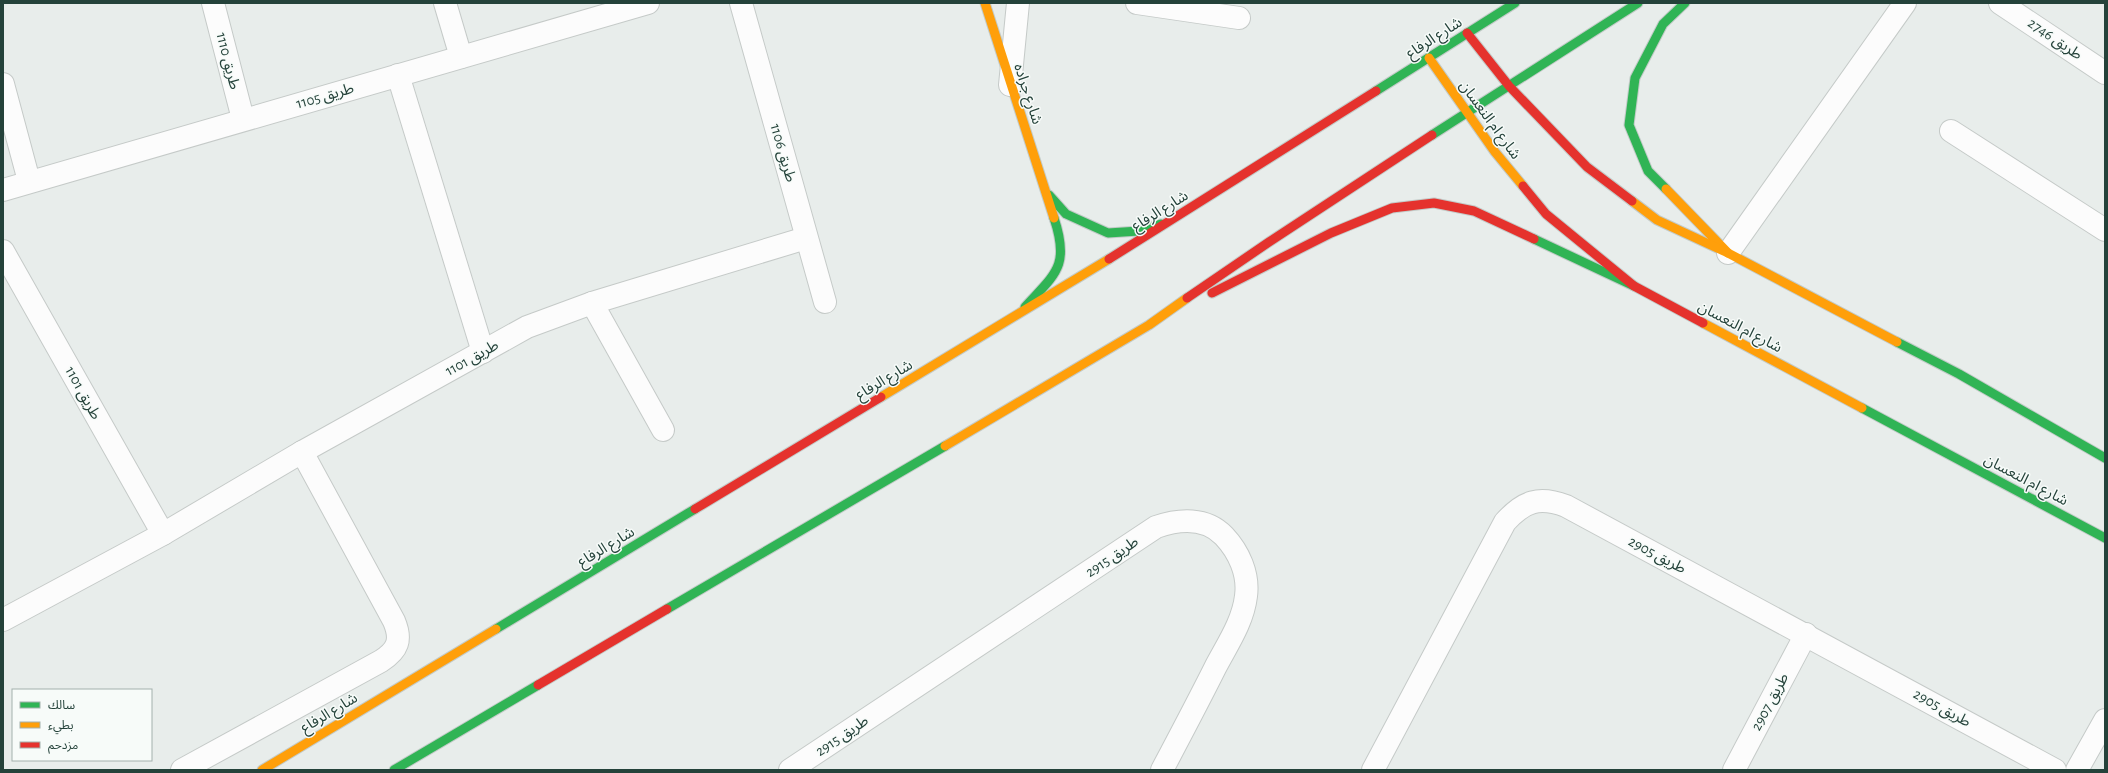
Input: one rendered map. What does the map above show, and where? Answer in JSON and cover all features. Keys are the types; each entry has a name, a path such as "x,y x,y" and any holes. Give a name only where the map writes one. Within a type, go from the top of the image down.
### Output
{"main road":[{"name":"شارع جراده","path":"985,3 1010,86 1047,193 1060,237 1061,260 1052,278 1016,316"},
{"name":"شارع الرفاع","path":"262,770 1016,316 1172,220 1515,3"},
{"path":"1148,325 1252,251 1466,112 1638,3"},
{"path":"1685,3 1663,24 1635,78 1629,125 1648,171 1728,253"},
{"path":"1467,33 1509,86 1587,167 1657,220 1728,253 1959,374 2105,458"},
{"name":"شارع ام النعسان","path":"1429,58 1495,152 1546,214 1634,286 2105,538"},
{"name":"شارع جراده","path":"1047,193 1066,214 1108,233 1139,231 1172,220"},
{"path":"394,770 1148,325 1331,233 1392,208 1434,203 1474,211 1634,286"}],"street":[{"name":"طريق 1110","path":"213,3 243,120"},
{"path":"445,3 461,57"},
{"name":"طريق 1105","path":"3,190 648,3"},
{"name":"طريق 1106","path":"741,3 825,302"},
{"path":"1010,86 1018,3"},
{"path":"1137,3 1169,6 1239,18"},
{"path":"1728,253 1905,3"},
{"name":"طريق 2746","path":"2012,6 2105,73"},
{"path":"398,75 484,352"},
{"path":"3,84 30,181"},
{"path":"1951,131 2105,230"},
{"name":"طريق 1101","path":"3,620 163,534 302,452 527,328 592,304 806,238"},
{"name":"طريق 1101","path":"3,251 163,534"},
{"path":"592,304 663,430"},
{"path":"182,770 381,661 392,654 397,644 399,632 394,621 302,452"},
{"name":"طريق 2905","path":"1373,770 1505,522 1515,511 1529,503 1547,501 1566,506 1806,634 2055,770"},
{"name":"طريق 2915","path":"790,770 1156,527 1169,522 1195,522 1208,525 1219,531 1232,545 1241,561 1246,580 1247,595 1239,624 1162,770"},
{"name":"طريق 2907","path":"1734,770 1806,634"},
{"path":"2077,770 2105,720"}],"traffic: fast":[{"path":"1376,91 1515,3"},
{"path":"1432,135 1638,3"},
{"path":"1666,189 1648,171 1629,125 1635,78 1663,24 1685,3"},
{"path":"1049,195 1066,214 1108,233 1139,231 1161,224"},
{"path":"1025,307 1045,286 1057,268 1061,247 1054,218"},
{"path":"1534,239 1634,286"},
{"path":"1897,342 1959,374 2105,458"},
{"path":"1862,408 2105,538"},
{"path":"667,609 945,446"},
{"path":"496,629 695,509"},
{"path":"394,770 538,685"}],"traffic: slow":[{"path":"985,3 1054,218"},
{"path":"1429,58 1495,152 1523,186"},
{"path":"1666,189 1728,253"},
{"path":"1632,201 1657,220 1728,253 1897,342"},
{"path":"881,397 1109,259"},
{"path":"945,446 1149,325 1187,298"},
{"path":"1703,323 1862,408"},
{"path":"262,770 496,629"}],"traffic: jam":[{"path":"1467,33 1509,86 1587,167 1632,201"},
{"path":"1109,259 1376,91"},
{"path":"1187,298 1269,242 1432,135"},
{"path":"1523,186 1546,214 1634,286 1703,323"},
{"path":"1212,293 1331,233 1392,208 1434,203 1474,211 1534,239"},
{"path":"695,509 881,397"},
{"path":"538,685 667,609"}]}
